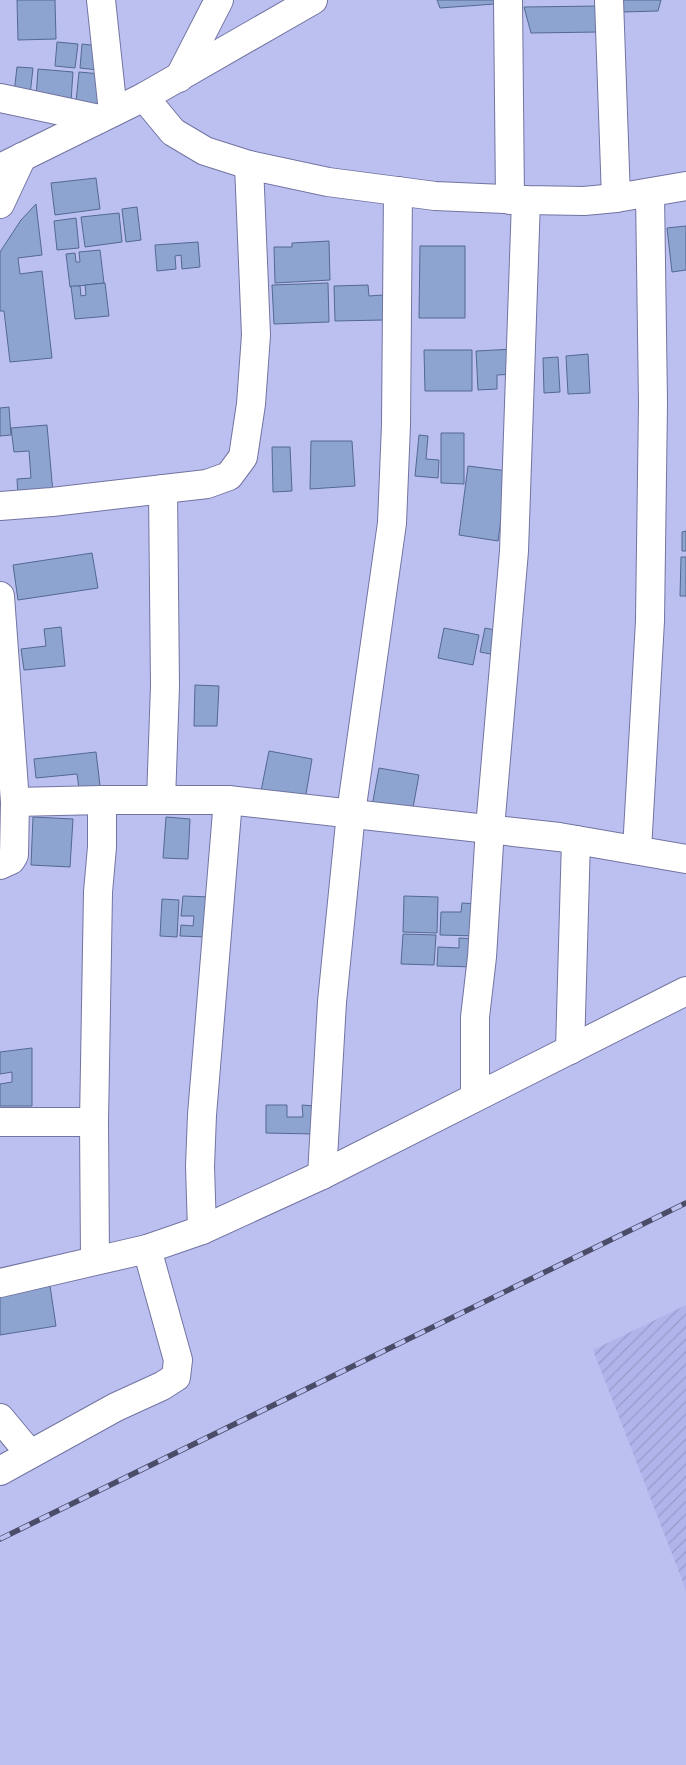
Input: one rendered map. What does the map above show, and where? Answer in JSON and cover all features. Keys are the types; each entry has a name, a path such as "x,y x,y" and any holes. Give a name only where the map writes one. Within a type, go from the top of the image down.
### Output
{"street":[{"path":"101,0 106,115"},
{"path":"179,78 219,0"},
{"path":"0,204 11,162 144,97 313,0"},
{"path":"475,1098 475,1017 482,957 490,828 514,551 518,200 508,0"},
{"path":"609,0 616,198"},
{"path":"144,97 173,132 205,151 249,165 328,182 434,196 584,201 616,198 686,186"},
{"path":"0,98 106,115"},
{"path":"0,506 52,502 207,484 229,476 242,457 251,404 256,334 249,165"},
{"path":"322,1175 332,1002 351,813 392,523 396,425 398,191"},
{"path":"637,850 650,621 653,403 650,192"},
{"path":"161,800 165,686 164,489"},
{"path":"0,596 14,855 11,860 0,865"},
{"path":"9,786 102,800 228,800 351,813 490,828 576,840 686,859"},
{"path":"95,1260 94,1122 98,892 102,847 102,800"},
{"path":"202,1230 200,1166 202,1115 228,800"},
{"path":"570,1050 576,840"},
{"path":"0,1283 147,1249 202,1230 322,1175 686,991"},
{"path":"0,1122 94,1122"},
{"path":"0,1471 116,1407 162,1386 176,1377 178,1360 147,1249"},
{"path":"0,1418 30,1454"}],"shaded area":[{"path":"686,1305 686,1590 593,1350"}],"building":[{"path":"17,0 55,0 56,39 18,40"},
{"path":"437,0 507,0 508,3 440,8"},
{"path":"622,0 661,0 658,11 623,12"},
{"path":"598,6 599,32 531,33 524,7"},
{"path":"57,42 78,44 75,68 55,66"},
{"path":"82,44 100,46 98,70 80,68"},
{"path":"17,67 33,68 30,95 14,93"},
{"path":"38,69 73,72 71,101 36,98"},
{"path":"79,72 101,74 98,105 76,102"},
{"path":"96,178 100,209 55,215 51,183"},
{"path":"36,204 42,255 18,258 20,274 42,271 52,358 10,362 4,311 0,311 0,252 21,220"},
{"path":"137,207 141,240 126,242 122,209"},
{"path":"119,213 122,242 85,247 81,217"},
{"path":"76,218 79,248 57,250 54,221"},
{"path":"686,226 686,270 672,272 667,228"},
{"path":"329,241 330,280 275,283 274,247 292,247 292,243"},
{"path":"198,242 200,267 182,269 181,255 175,256 176,269 157,271 155,245"},
{"path":"420,246 465,246 465,318 419,318"},
{"path":"100,250 104,283 70,287 66,254 75,253 76,262 80,262 79,252"},
{"path":"105,283 109,316 75,319 71,286 80,286 81,296 86,295 85,285"},
{"path":"328,283 329,322 274,324 272,285"},
{"path":"368,285 369,296 383,295 384,320 335,321 334,286"},
{"path":"515,349 516,374 497,375 497,389 478,390 476,351"},
{"path":"424,350 472,350 472,391 425,391"},
{"path":"588,354 590,393 568,394 566,356"},
{"path":"558,357 560,392 544,393 543,358"},
{"path":"9,407 11,435 0,436 0,408"},
{"path":"47,425 53,493 18,496 17,479 31,478 29,451 14,452 11,428"},
{"path":"441,433 464,433 464,484 441,483"},
{"path":"419,435 428,436 426,459 439,460 438,478 415,476"},
{"path":"311,441 352,441 355,486 310,489"},
{"path":"272,447 290,447 292,491 273,492"},
{"path":"468,466 508,471 498,541 459,535"},
{"path":"686,531 686,551 682,551 682,532"},
{"path":"92,553 98,588 18,600 13,565"},
{"path":"681,557 686,557 686,596 680,596"},
{"path":"61,627 65,666 24,670 21,649 46,646 44,629"},
{"path":"444,628 479,635 473,665 438,658"},
{"path":"485,628 505,632 501,656 480,652"},
{"path":"195,685 219,686 217,726 194,726"},
{"path":"269,751 312,759 305,800 261,791"},
{"path":"96,752 101,794 80,796 77,774 36,778 34,759"},
{"path":"379,768 419,775 412,813 372,806"},
{"path":"33,817 73,819 70,867 31,865"},
{"path":"166,817 190,819 188,859 163,858"},
{"path":"183,896 210,897 208,937 180,936 181,925 193,926 194,916 181,916"},
{"path":"404,896 438,897 437,933 403,932"},
{"path":"162,899 179,900 177,937 160,936"},
{"path":"462,903 479,904 478,936 440,935 441,912 461,912"},
{"path":"403,934 436,935 434,965 401,964"},
{"path":"459,938 477,939 476,967 437,966 438,947 459,948"},
{"path":"32,1048 32,1106 0,1106 0,1084 12,1082 12,1072 0,1074 0,1052"},
{"path":"266,1105 287,1105 287,1117 303,1117 302,1105 314,1106 314,1134 266,1133"},
{"path":"50,1286 56,1326 0,1335 0,1293"}],"railway":[{"path":"0,1539 686,1203"}]}
